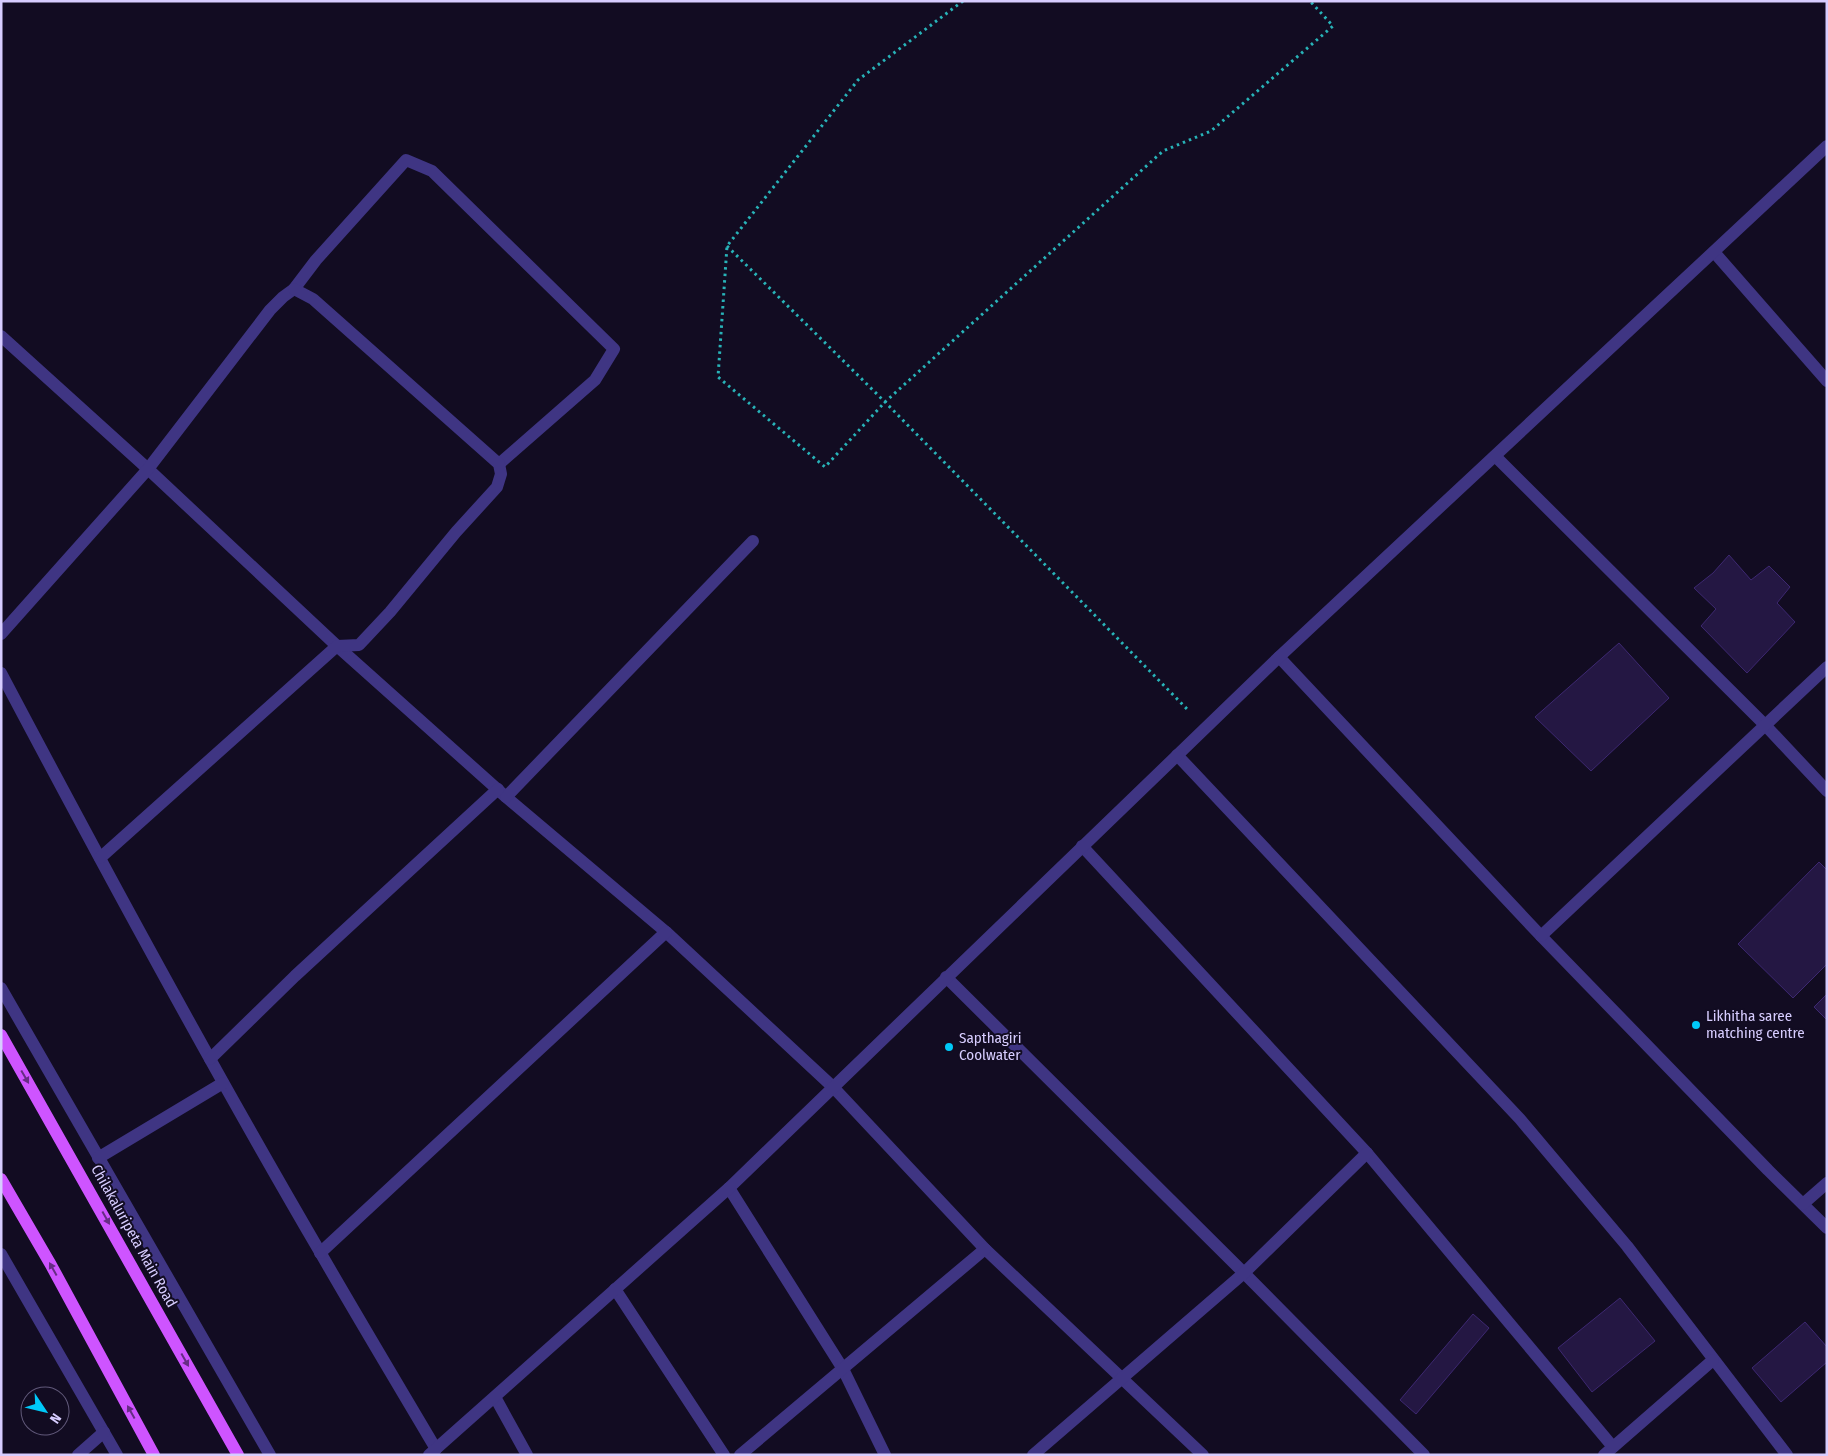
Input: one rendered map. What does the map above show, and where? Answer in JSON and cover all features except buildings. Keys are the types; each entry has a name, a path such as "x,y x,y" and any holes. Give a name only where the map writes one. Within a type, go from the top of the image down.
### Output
{"main road":[{"name":"Chilakaluripeta Main Road","path":"1,1035 238,1455"},
{"path":"1,1179 154,1455"}],"street":[{"path":"1,673 223,1083 432,1452 729,1188 1279,657 1827,146"},
{"path":"1,634 148,468 270,310 283,296 294,290 316,260 406,160 432,171 614,349 595,380 499,464"},
{"path":"1714,252 1827,381"},
{"path":"100,858 337,646 359,645 390,612 456,532 498,487 501,474 499,464 313,299 294,290"},
{"path":"1,336 148,468 337,646 502,793 666,932 833,1087 985,1249 1203,1455"},
{"path":"1495,456 1765,725 1827,791"},
{"path":"210,1059 295,976 502,793 753,541"},
{"path":"1279,657 1541,936 1761,1163 1827,1228"},
{"path":"1541,936 1827,667"},
{"path":"1177,755 1520,1119 1627,1246 1787,1455"},
{"path":"1082,846 1367,1153 1609,1451 1713,1360"},
{"path":"320,1253 666,932"},
{"path":"946,977 1424,1455"},
{"path":"1,988 270,1455"},
{"path":"98,1158 223,1083"},
{"path":"1033,1455 1244,1273 1367,1153"},
{"path":"1804,1204 1827,1183"},
{"path":"729,1188 843,1369 885,1455"},
{"path":"740,1455 985,1249"},
{"path":"3,1263 70,1371 117,1455"},
{"path":"615,1289 724,1455"},
{"path":"495,1397 527,1455"},
{"path":"78,1455 104,1432"}],"path":[{"path":"963,1 858,80 726,246 718,377 825,467 885,402 1163,151 1211,131 1333,26 1310,1"},
{"path":"726,246 885,402 1206,728"}],"place":[{"name":"Likhitha saree matching centre","path":"1696,1025"},
{"name":"Sapthagiri Coolwater","path":"949,1047"}]}
